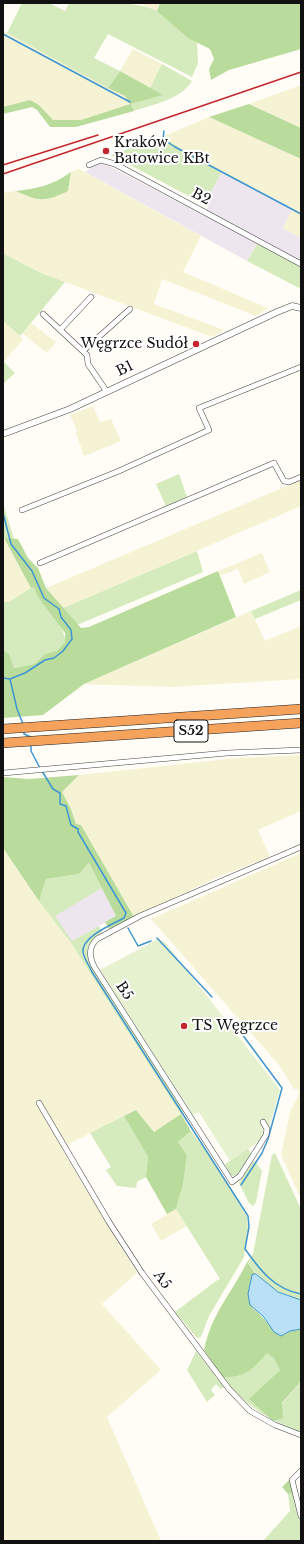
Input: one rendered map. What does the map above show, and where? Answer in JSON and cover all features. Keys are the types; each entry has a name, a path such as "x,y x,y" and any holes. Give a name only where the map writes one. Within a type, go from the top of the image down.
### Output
{"highway":[{"name":"S52","path":"3,729 301,709"},
{"name":"S52","path":"3,743 301,723"}],"street":[{"name":"B2","path":"89,165 101,160 115,164 301,264"},
{"path":"60,330 91,297"},
{"name":"B1","path":"3,434 70,409 276,312 292,306 301,307"},
{"path":"83,351 130,309"},
{"path":"43,314 87,355 88,364 106,392"},
{"path":"22,510 105,476 209,430 199,408 301,366"},
{"path":"40,563 274,463 284,481 289,482 301,477"},
{"path":"3,773 227,753 301,750"},
{"name":"B5","path":"263,1122 267,1129 266,1134 240,1176 232,1182 95,968 91,961 90,952 92,945 97,939 140,916 301,847"},
{"name":"A5","path":"39,1104 109,1222 142,1273 230,1389 250,1411 275,1425 301,1435"},
{"path":"301,1471 292,1480 301,1516"}],"shaded area":[{"path":"139,3 160,3 157,11"},
{"path":"3,31 125,96 131,104 81,120 53,120 39,105 30,101 3,107"},
{"path":"133,49 162,64 150,88 120,71"},
{"path":"301,85 301,128 249,104"},
{"path":"209,117 301,159 301,238 283,228 293,208 221,172 162,137"},
{"path":"101,162 258,243 247,261 85,172"},
{"path":"79,169 201,236 183,272 268,308 256,316 162,279 154,304 224,330 212,337 41,273 3,254 3,193 16,191 31,198 68,191 71,172"},
{"path":"222,172 293,208 283,228 301,238 301,262 206,211 208,207 204,204"},
{"path":"3,321 23,339 4,362 3,361"},
{"path":"31,323 56,342 47,353 22,333"},
{"path":"93,406 100,422 111,419 121,441 84,456 76,433 77,431 70,415"},
{"path":"301,480 301,506 63,608 46,588"},
{"path":"4,538 31,588 9,602 3,602"},
{"path":"262,553 270,572 244,584 238,569 219,576 218,571"},
{"path":"251,611 265,641 301,626 301,679 172,687 84,684"},
{"path":"301,755 301,811 258,830 270,857 218,877 134,917 81,826 76,824 71,809 62,792 79,775 236,758"},
{"path":"3,848 71,943 184,1112 154,1132 136,1110 61,1148 137,1273 102,1304 161,1370 107,1417 161,1541 3,1541"},
{"path":"301,853 301,1199 281,1155 290,1112 298,1096 299,1090 294,1089 279,1065 151,919"},
{"path":"102,888 116,916 72,942 54,915"},
{"path":"176,1209 187,1226 161,1241 151,1224"}],"green space":[{"path":"22,3 49,3 65,11 69,3 115,3 149,7 158,11 191,39 197,42 198,63 192,77 108,34 94,58 120,71 108,88 7,33"},
{"path":"160,3 301,3 301,49 229,70 211,80 209,69 214,59 210,49 188,38 157,11"},
{"path":"162,64 192,81 181,93 174,97 134,111 131,104 162,95 150,88"},
{"path":"120,71 163,95 131,104 134,111 76,127 50,127 37,110 32,107 3,114 3,107 30,100 39,105 53,120 81,120 130,104 125,96 108,88"},
{"path":"249,104 301,128 301,159 209,117"},
{"path":"162,137 222,172 204,204 111,155"},
{"path":"71,172 68,191 48,199 36,199 16,191 45,186"},
{"path":"258,243 301,266 301,289 247,261"},
{"path":"4,254 41,273 65,282 20,336 3,321"},
{"path":"3,361 15,373 3,384"},
{"path":"179,474 187,497 166,506 156,484"},
{"path":"3,503 14,539 4,538 3,536"},
{"path":"4,538 18,539 28,558 38,568 46,588 81,628 89,627 218,571 236,617 84,684 43,715 3,718 3,650 9,654 14,668 34,664 45,654 57,651 65,642 65,633 38,597 34,587 31,588"},
{"path":"197,551 203,572 77,625 63,608"},
{"path":"34,586 37,593 62,629 65,642 57,652 45,654 34,664 14,668 9,654 3,650 3,602 9,602"},
{"path":"301,590 301,600 255,619 251,611"},
{"path":"79,775 62,792 71,809 76,824 81,825 134,917 109,929 105,922 116,916 89,863 79,874 46,879 39,901 3,848 3,777 29,779"},
{"path":"89,863 102,888 55,916 72,941 99,926 102,932 90,943 88,947 88,955 92,967 184,1112 181,1114 71,943 39,901 46,879 79,874"},
{"name":"TS Węgrzce","path":"158,939 165,942 280,1090 270,1124 269,1135 230,1161 199,1112 193,1115 100,970"},
{"path":"136,1110 154,1132 181,1114 191,1131 178,1142 187,1155 183,1184 176,1209 167,1214 146,1177 148,1157 124,1116"},
{"path":"124,1116 148,1157 146,1177 137,1182 136,1188 117,1186 106,1170 111,1167 90,1133"},
{"path":"191,1131 215,1163 247,1217 248,1231 244,1257 209,1316 201,1337 197,1338 175,1312 220,1279 176,1209 183,1184 187,1155 178,1142"},
{"path":"248,1148 251,1154 238,1174 233,1176 230,1174 225,1164"},
{"path":"275,1153 301,1209 301,1300 292,1298 277,1291 264,1281 247,1262 253,1254 272,1155"},
{"path":"254,1160 262,1171 256,1202 253,1206 249,1203 239,1183"},
{"path":"247,1262 256,1274 252,1275 252,1308 279,1333 284,1335 290,1331 301,1329 301,1381 282,1403 283,1418 273,1421 249,1399 280,1370 274,1358 267,1353 253,1368 243,1374 238,1376 223,1377 204,1350 207,1337 217,1314"},
{"path":"196,1351 224,1387 221,1389 216,1384 211,1390 215,1395 207,1402 187,1370"},
{"path":"267,1352 275,1358 280,1370 250,1399 282,1404 301,1381 301,1433 268,1417 248,1404 223,1377 238,1376 243,1374 253,1368"},
{"path":"291,1478 293,1493 288,1494 282,1487"},
{"path":"293,1493 297,1512 301,1521 301,1541 263,1541 290,1511 288,1494"}],"water":[{"path":"256,1274 278,1292 301,1300 301,1329 290,1331 281,1336 274,1332 263,1316 250,1305 248,1294 252,1275"}],"waterway":[{"path":"3,34 130,102"},
{"path":"164,131 163,139 175,147 301,214"},
{"path":"3,513 11,544 32,571 44,598 59,609 61,617 71,630 72,639 63,651 54,658 45,660 25,673 10,679 3,678"},
{"path":"10,679 17,709 23,724"},
{"path":"24,731 24,734 31,737"},
{"path":"31,745 31,751 40,768"},
{"path":"42,771 53,789 60,793 60,804 66,806 71,825 78,829 78,832 126,913 124,918 106,927 87,941 83,952 86,960 92,972 248,1216 249,1227 245,1249 268,1278 283,1288 301,1294"},
{"path":"128,928 138,946 151,941"},
{"path":"157,938 212,997"},
{"path":"233,1022 282,1088 268,1139 262,1153 241,1185"}],"railway":[{"path":"3,174 301,72"},
{"path":"3,165 98,135"}],"place":[{"name":"Kraków Batowice KBt","path":"106,151"},
{"name":"Węgrzce Sudół","path":"196,344"},
{"name":"TS Węgrzce","path":"184,1026"}]}
